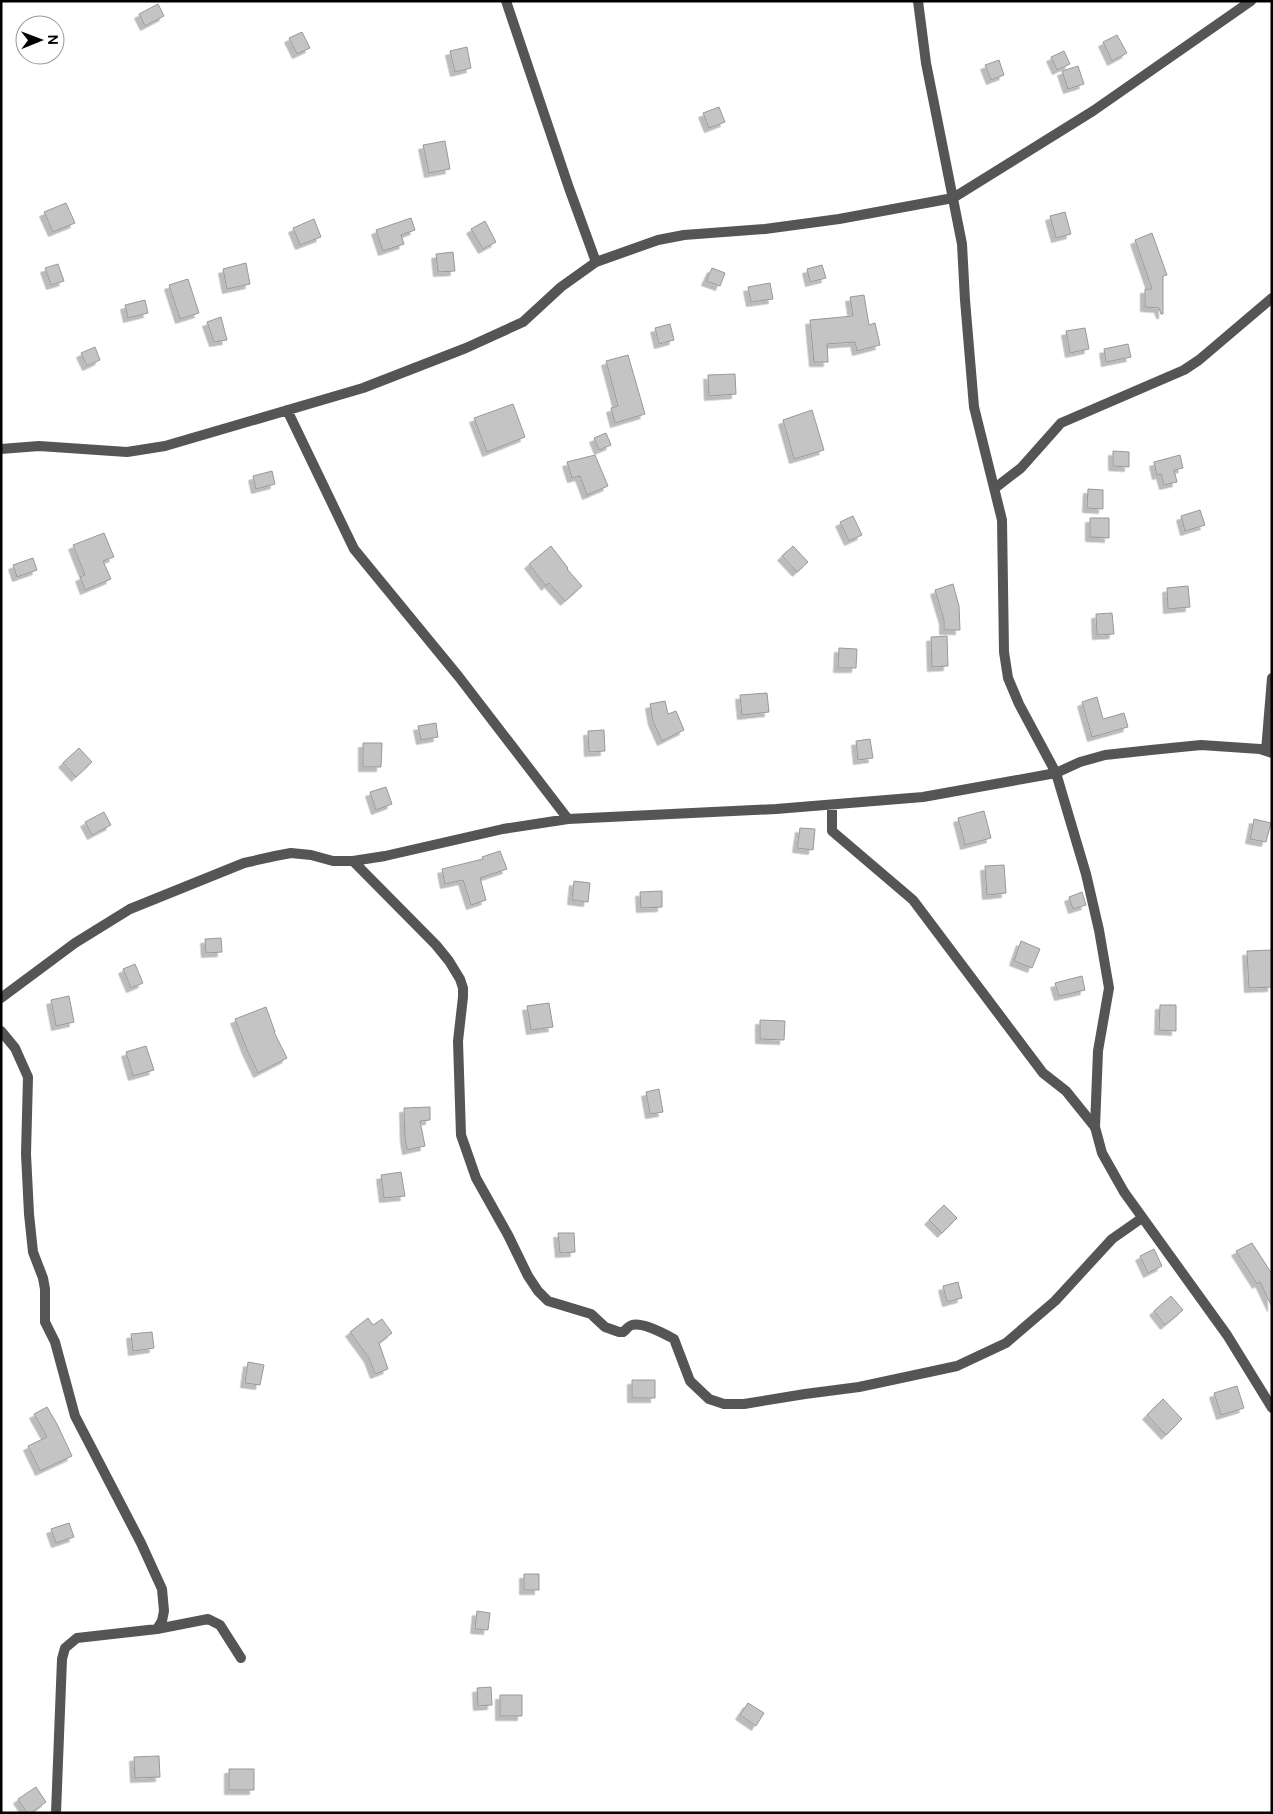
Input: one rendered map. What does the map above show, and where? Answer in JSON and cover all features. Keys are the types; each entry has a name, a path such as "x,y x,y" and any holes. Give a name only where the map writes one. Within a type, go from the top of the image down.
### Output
{"street":[{"path":"506,1 568,188 596,262"},
{"path":"918,1 926,64 962,244 974,407 1002,520 1004,652 1008,678 1019,704 1056,773 1086,874 1099,930 1109,988 1098,1051 1095,1127 1102,1153 1124,1192 1227,1335 1272,1408"},
{"path":"1,449 39,446 127,452 165,446 363,388 466,348 523,322 561,287 596,262 658,240 684,235 765,229 840,219 953,198 1093,111 1251,1"},
{"path":"994,488 1021,468 1061,423 1184,370 1200,360 1272,298"},
{"path":"287,410 354,549 459,676 568,819"},
{"path":"1,998 75,943 130,909 244,863 291,854 311,855 333,861 353,861 385,856 503,829 568,819 832,805 923,797 1056,773 1080,762 1105,755 1201,744 1269,752 1272,678"},
{"path":"832,805 832,831 913,900 1043,1073 1066,1091 1095,1127"},
{"path":"353,861 436,945 460,979 463,997 458,1041 461,1136 476,1178 508,1235 528,1276 538,1291 548,1301 591,1314 605,1327 622,1332 630,1326 638,1325 658,1331 674,1339 690,1381 709,1399 724,1404 744,1404 859,1387 957,1366 974,1359 1006,1343 1055,1301 1112,1239 1142,1218"},
{"path":"1,1031 15,1048 28,1077 26,1154 29,1214 33,1252 44,1278 45,1322 55,1342 75,1416 141,1542 162,1589 164,1611 162,1621 157,1629"},
{"path":"56,1813 62,1658 65,1648 77,1638 157,1629 208,1619 220,1625 241,1658"}],"building":[{"path":"158,4 164,16 145,26 139,14"},
{"path":"302,32 310,48 297,54 289,38"},
{"path":"1117,35 1127,53 1112,61 1103,42"},
{"path":"467,47 471,68 455,72 450,51"},
{"path":"1064,51 1070,64 1057,70 1051,57"},
{"path":"999,60 1004,75 991,80 985,65"},
{"path":"1078,66 1084,84 1068,89 1062,71"},
{"path":"719,107 725,122 709,128 703,113"},
{"path":"445,141 450,169 429,173 423,145"},
{"path":"66,203 75,223 53,232 44,212"},
{"path":"1065,212 1071,234 1056,238 1050,216"},
{"path":"411,218 415,230 401,235 404,244 383,251 376,230"},
{"path":"314,219 321,237 300,245 293,228"},
{"path":"485,221 496,242 483,249 471,229"},
{"path":"1152,233 1167,275 1163,276 1163,314 1161,314 1159,308 1145,307 1145,289 1152,289 1135,240"},
{"path":"453,252 455,271 438,272 436,254"},
{"path":"246,263 250,284 227,289 223,269"},
{"path":"58,264 64,281 51,285 45,268"},
{"path":"822,265 826,278 810,282 807,269"},
{"path":"712,268 725,273 720,286 706,281"},
{"path":"188,279 199,313 180,319 169,285"},
{"path":"770,283 773,299 751,302 748,287"},
{"path":"864,295 869,325 875,323 880,345 857,351 855,342 827,344 828,362 814,362 810,320 853,316 850,297"},
{"path":"145,300 148,313 128,318 125,305"},
{"path":"221,317 227,340 214,342 207,322"},
{"path":"670,324 674,340 659,344 655,328"},
{"path":"1085,328 1089,349 1070,353 1066,331"},
{"path":"1128,344 1131,357 1106,362 1104,349"},
{"path":"95,347 100,360 87,366 81,353"},
{"path":"628,355 645,414 615,423 611,408 618,406 606,361"},
{"path":"735,374 736,394 709,396 708,375"},
{"path":"513,404 525,437 487,452 474,418"},
{"path":"812,410 824,450 794,459 783,420"},
{"path":"606,433 611,445 599,450 594,438"},
{"path":"1113,451 1129,452 1129,467 1113,466"},
{"path":"595,455 608,486 587,495 580,476 572,478 567,462"},
{"path":"1180,455 1183,468 1174,470 1177,482 1164,485 1161,474 1157,475 1154,462"},
{"path":"272,471 275,484 256,489 253,476"},
{"path":"1088,489 1103,490 1103,509 1087,508"},
{"path":"1200,510 1205,525 1185,531 1181,516"},
{"path":"853,516 862,535 849,541 840,522"},
{"path":"1090,518 1109,518 1109,538 1090,537"},
{"path":"104,533 114,557 103,561 111,579 85,590 80,577 85,575 73,545"},
{"path":"551,546 582,586 565,601 549,583 546,586 529,564"},
{"path":"793,546 808,562 797,572 782,556"},
{"path":"33,558 37,570 17,577 13,565"},
{"path":"953,584 959,606 960,630 944,630 944,620 935,590"},
{"path":"1188,586 1190,607 1168,609 1167,588"},
{"path":"1112,613 1114,634 1097,635 1096,614"},
{"path":"947,636 948,666 932,667 931,637"},
{"path":"839,648 857,649 856,668 838,668"},
{"path":"767,693 769,712 742,715 740,695"},
{"path":"1097,697 1103,719 1124,713 1128,727 1092,737 1082,702"},
{"path":"665,701 668,714 676,711 684,730 662,741 653,721 650,704"},
{"path":"436,723 438,737 421,740 418,726"},
{"path":"604,730 605,751 589,752 588,731"},
{"path":"870,739 873,758 858,760 856,741"},
{"path":"363,743 382,743 381,767 363,767"},
{"path":"79,748 92,762 76,777 63,763"},
{"path":"386,787 392,804 376,810 370,792"},
{"path":"984,811 991,838 965,845 958,818"},
{"path":"104,812 111,825 92,835 85,822"},
{"path":"1254,819 1271,823 1266,842 1250,839"},
{"path":"800,828 815,829 813,850 797,848"},
{"path":"500,851 507,869 480,878 486,900 471,905 463,880 445,884 442,869 483,859 482,857"},
{"path":"1004,865 1006,893 987,895 985,866"},
{"path":"574,881 590,883 588,902 572,900"},
{"path":"662,891 662,907 641,908 640,892"},
{"path":"1082,892 1086,905 1073,909 1069,897"},
{"path":"221,938 222,952 206,953 205,939"},
{"path":"1021,941 1040,949 1032,968 1014,961"},
{"path":"1272,950 1272,987 1249,988 1247,951"},
{"path":"135,964 143,983 131,988 123,969"},
{"path":"1082,976 1085,990 1059,996 1055,983"},
{"path":"69,996 74,1022 56,1026 51,1000"},
{"path":"549,1003 553,1027 531,1030 527,1006"},
{"path":"1160,1005 1176,1005 1176,1031 1159,1030"},
{"path":"266,1007 274,1032 287,1058 258,1073 235,1019"},
{"path":"760,1020 785,1021 784,1040 760,1039"},
{"path":"146,1046 154,1070 133,1076 126,1052"},
{"path":"659,1089 663,1112 650,1114 646,1092"},
{"path":"430,1107 430,1120 420,1121 425,1146 407,1150 404,1108"},
{"path":"401,1172 405,1196 384,1198 381,1175"},
{"path":"944,1205 957,1218 942,1233 929,1220"},
{"path":"558,1233 574,1233 575,1252 560,1253"},
{"path":"1252,1243 1272,1274 1272,1307 1260,1282 1257,1284 1236,1251"},
{"path":"1154,1249 1162,1266 1148,1273 1140,1256"},
{"path":"958,1282 962,1298 947,1302 943,1286"},
{"path":"1171,1296 1183,1310 1165,1325 1154,1311"},
{"path":"368,1318 373,1325 382,1319 392,1333 379,1343 388,1369 375,1374 369,1358 350,1332"},
{"path":"152,1332 154,1348 133,1351 131,1334"},
{"path":"248,1362 264,1365 260,1385 245,1383"},
{"path":"632,1380 655,1380 655,1398 632,1398"},
{"path":"1237,1386 1244,1408 1221,1415 1214,1393"},
{"path":"1163,1399 1182,1419 1166,1435 1147,1415"},
{"path":"47,1407 72,1456 40,1471 28,1446 47,1437 34,1414"},
{"path":"69,1523 74,1537 56,1543 51,1529"},
{"path":"524,1574 539,1574 539,1590 524,1590"},
{"path":"477,1611 490,1613 488,1630 475,1629"},
{"path":"491,1687 492,1705 478,1706 477,1688"},
{"path":"500,1695 522,1695 522,1716 500,1716"},
{"path":"748,1703 764,1713 756,1726 740,1715"},
{"path":"159,1756 160,1777 135,1778 134,1757"},
{"path":"229,1769 254,1769 254,1790 229,1790"},
{"path":"36,1787 46,1802 31,1813 27,1813 18,1799"}]}
